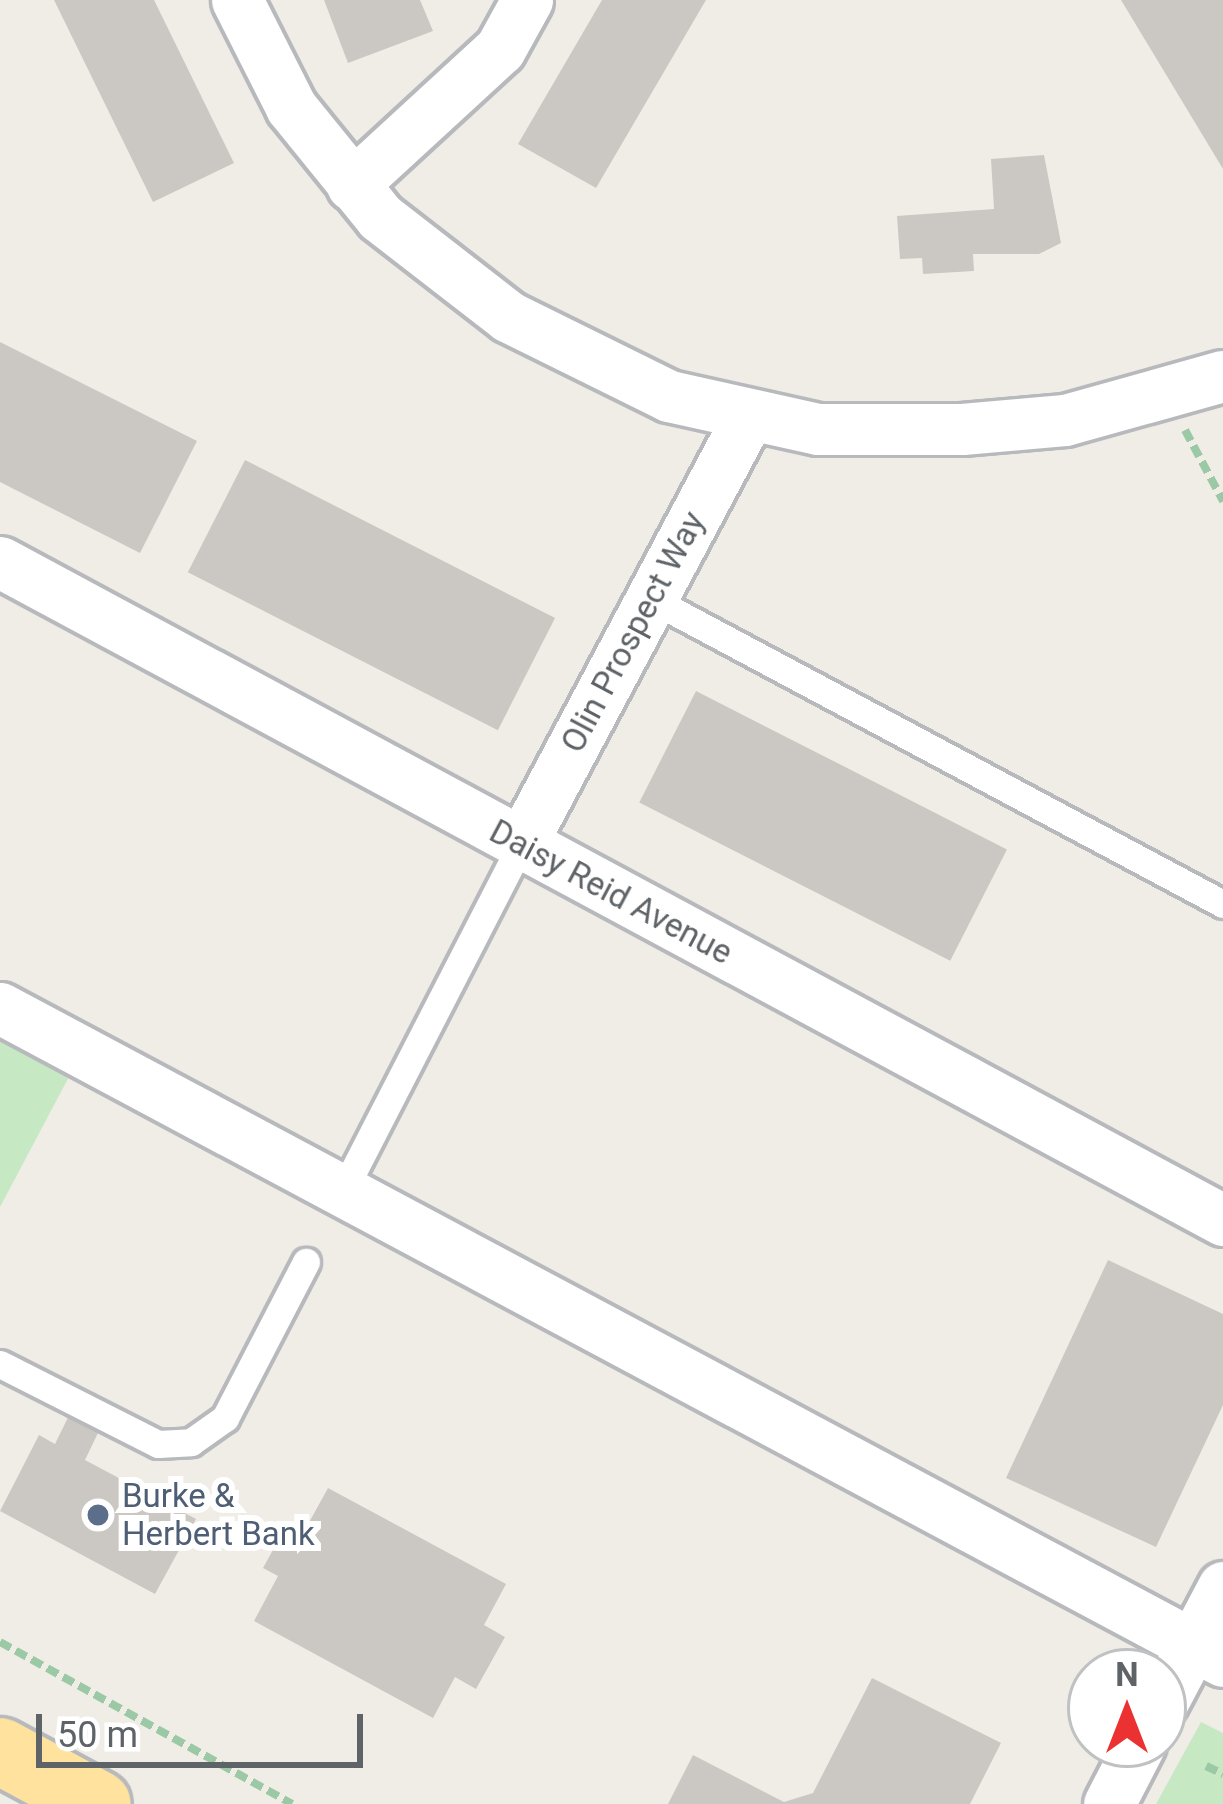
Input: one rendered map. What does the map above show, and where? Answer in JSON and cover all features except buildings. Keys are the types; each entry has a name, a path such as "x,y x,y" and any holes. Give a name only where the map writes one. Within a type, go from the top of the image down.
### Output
{"highway":[{"path":"0,1750 98,1804"}],"street":[{"path":"237,0 291,107 352,185 509,317 746,420 962,429 1169,396 1223,376"},
{"path":"352,185 500,49 522,3"},
{"name":"Olin Prospect Way","path":"521,844 746,420"},
{"name":"Daisy Reid Avenue","path":"0,562 1223,1220"},
{"path":"0,1008 1208,1653"},
{"path":"1187,1675 1208,1653 1223,1587"},
{"path":"1109,1804 1128,1768"}],"lane":[{"path":"651,599 1223,904"},
{"path":"343,1191 521,844"},
{"path":"0,1364 158,1444 191,1442 225,1418 306,1262"}],"path":[{"path":"1169,396 1223,501"},
{"path":"0,1642 292,1804"},
{"path":"1206,1766 1223,1774"}],"green space":[{"path":"0,1035 71,1073 0,1207"},
{"path":"1201,1722 1223,1733 1223,1804 1156,1804 1176,1768 1187,1768 1187,1748"}],"place":[{"name":"Burke & Herbert Bank","path":"98,1515"}]}
